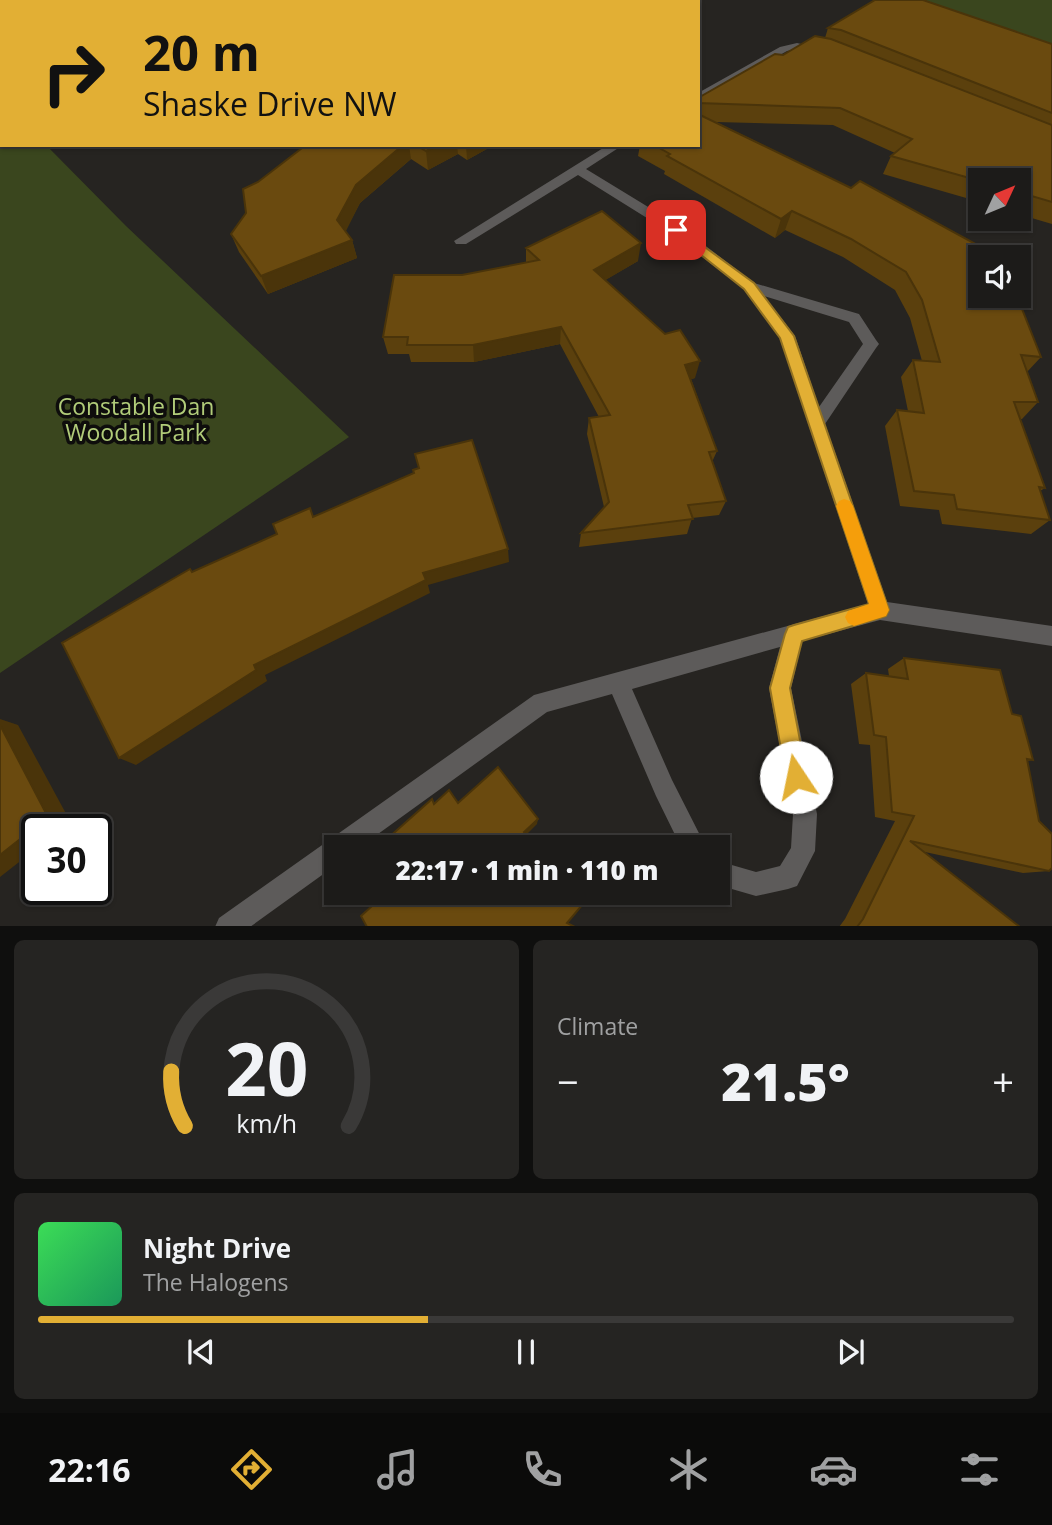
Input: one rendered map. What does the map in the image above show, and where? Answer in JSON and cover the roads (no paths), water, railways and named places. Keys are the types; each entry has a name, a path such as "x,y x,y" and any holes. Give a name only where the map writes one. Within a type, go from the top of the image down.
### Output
{"street":[{"path":"700,97 784,49 811,47 830,52"},
{"path":"461,241 614,147"},
{"path":"577,169 676,230 749,286 787,336 880,610"},
{"path":"749,286 854,318 871,344 817,423"},
{"path":"356,835 542,703 880,610 1052,636"},
{"path":"730,876 756,884 788,877 803,851 805,814 780,688 794,634"},
{"path":"618,682 664,788 688,835"},
{"path":"228,926 324,858"}],"park label":[{"name":"Constable Dan Woodall Park","path":"136,419"}]}
